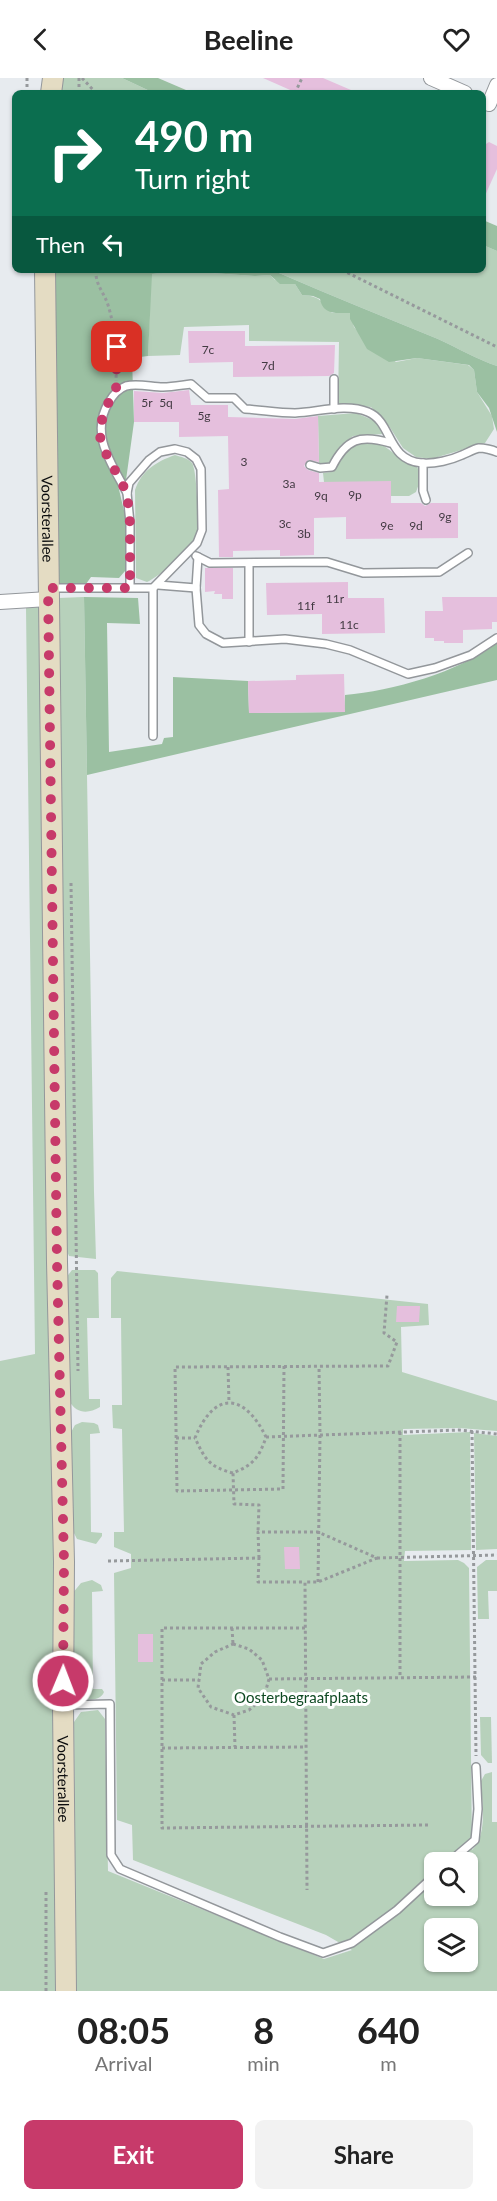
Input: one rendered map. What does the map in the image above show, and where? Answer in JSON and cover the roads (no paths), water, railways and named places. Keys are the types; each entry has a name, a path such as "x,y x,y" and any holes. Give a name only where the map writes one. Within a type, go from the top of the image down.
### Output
{"main road":[{"name":"Voorsterallee","path":"45,273 57,1262 64,1562 66,1991"}],"street":[{"path":"432,78 458,90"},
{"path":"490,104 497,86"},
{"path":"0,602 48,594"}],"lane":[{"path":"334,379 334,409"},
{"path":"127,493 102,446 100,436 107,405 116,392 127,386 168,387 191,384 207,398 234,398 245,409 294,413 334,409 356,409 369,412 378,418 390,443 401,455 423,463 452,459 479,448 497,452"},
{"path":"310,465 320,468 332,467 347,445 362,438 390,443"},
{"path":"130,588 130,523 127,493 129,483 148,460 160,452 175,449 187,452 196,459 201,468 202,530 197,543 156,586 153,736"},
{"path":"423,463 423,491 426,500"},
{"path":"188,552 210,563 327,562 363,573 439,572 468,553"},
{"path":"198,557 196,588 200,625 206,634 223,643 285,639 326,644 350,650 408,674 471,656 497,638"},
{"path":"249,563 249,642"},
{"path":"48,594 156,586 196,588"},
{"path":"63,1705 110,1704 111,1854 120,1869 322,1953 352,1943 398,1910 424,1885"},
{"path":"461,1852 475,1840 478,1809 476,1767"}],"park label":[{"name":"Oosterbegraafplaats","path":"301,1697"}]}
